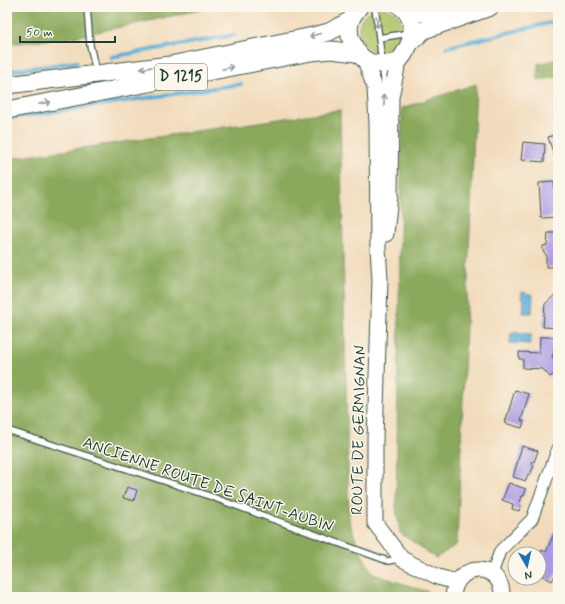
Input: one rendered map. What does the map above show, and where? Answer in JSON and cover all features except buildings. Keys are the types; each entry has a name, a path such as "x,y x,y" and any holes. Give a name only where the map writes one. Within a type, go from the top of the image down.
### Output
{"main road":[{"path":"404,9 416,13 447,12 489,7"},
{"path":"355,14 349,30 361,56 375,64 390,63 404,55 416,35 489,7"},
{"path":"404,9 411,20 416,35"},
{"name":"D 1215","path":"7,86 96,73 170,65 287,42 329,32 355,14"},
{"name":"D 1215","path":"7,110 312,52 330,50 361,56"}],"street":[{"name":"ROUTE DE GERMIGNAN","path":"361,56 373,79 376,104 378,248 380,280 375,440 375,523 402,559 438,577 455,590"},
{"name":"ROUTE DE GERMIGNAN","path":"380,280 390,196 390,63"},
{"path":"492,574 500,552 532,519 558,448"},
{"path":"455,590 461,576 476,570 492,574 502,587 502,597"}],"lane":[{"path":"87,7 90,45 96,73"},
{"path":"376,7 379,38 390,63 384,110"},
{"path":"379,38 416,35"},
{"path":"384,118 384,251"},
{"name":"ANCIENNE ROUTE DE SAINT-AUBIN","path":"7,430 201,493 388,561 402,559"}],"green space":[{"path":"7,7 214,7 69,38 7,44"},
{"path":"381,8 393,12 399,18 403,30 399,42 393,48 381,52 369,48 363,42 359,30 363,18 369,12"},
{"path":"558,59 558,77 538,80 538,64"},
{"path":"476,84 457,544 436,558 400,533 396,508 402,108"},
{"path":"340,110 349,520 360,551 373,574 429,592 430,597 7,597 7,159"}],"water":[{"path":"522,292 533,295 532,313 523,313 524,299 521,298"},
{"path":"511,332 531,334 530,344 510,343"}],"waterway":[{"path":"447,47 558,21"},
{"path":"111,57 234,35"},
{"path":"7,71 77,62"},
{"path":"11,118 241,84"}]}
